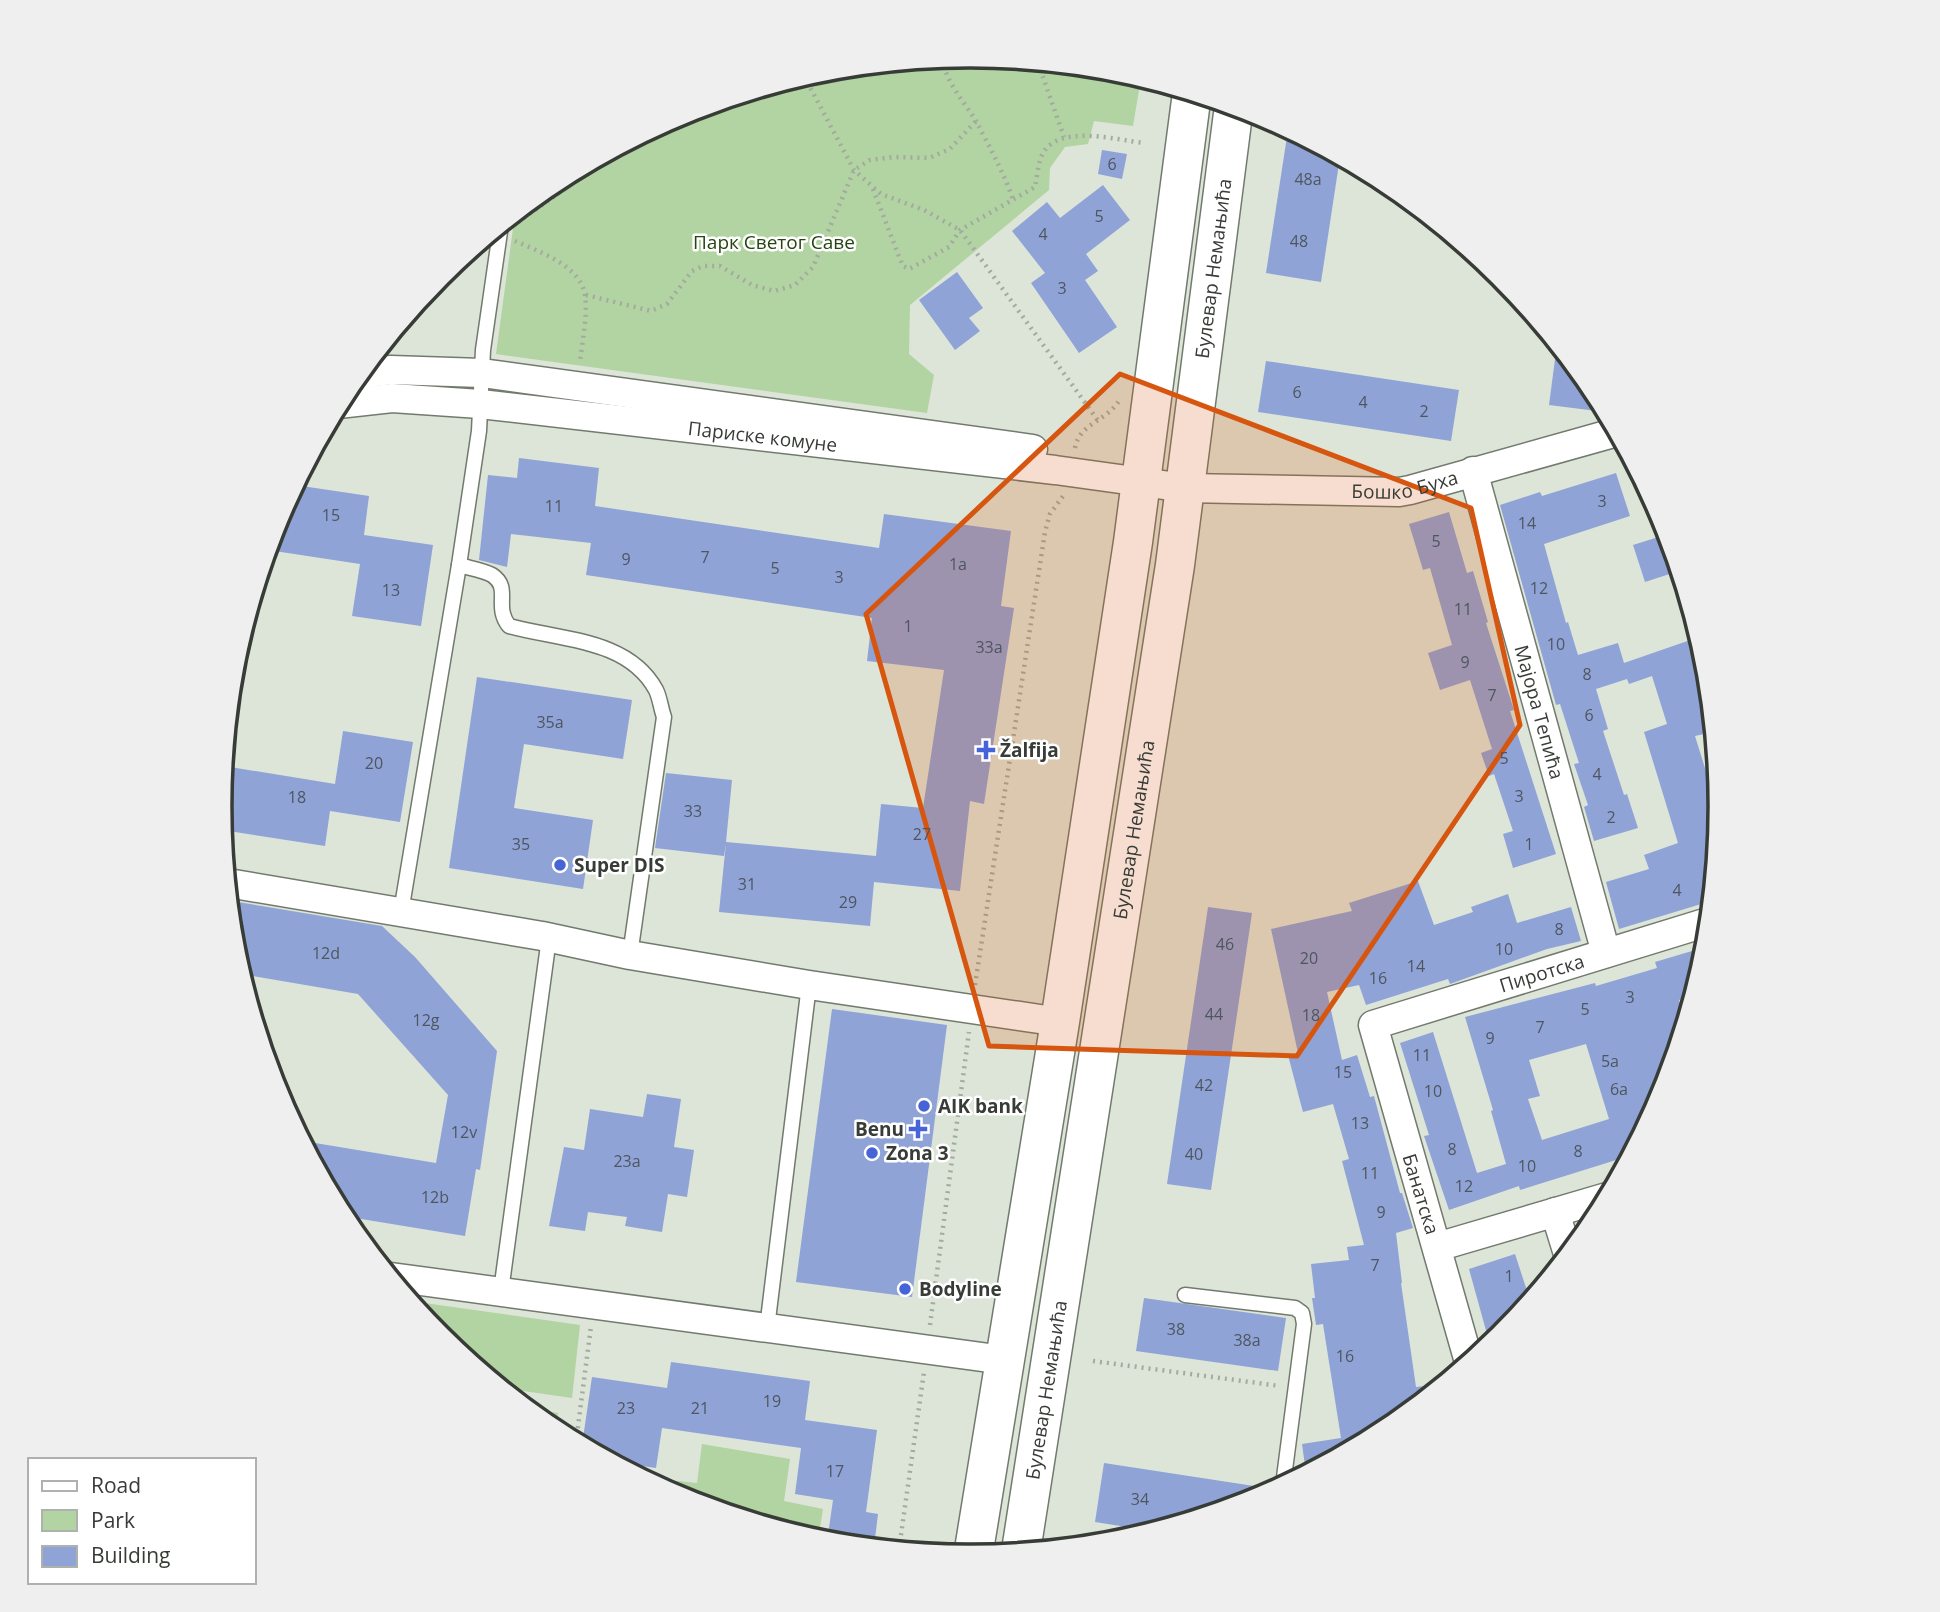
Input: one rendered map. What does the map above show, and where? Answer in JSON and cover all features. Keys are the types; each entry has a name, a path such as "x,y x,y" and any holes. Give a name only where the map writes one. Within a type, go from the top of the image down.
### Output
{"street":[{"path":"976,1544 1060,1022 1143,473 1191,102"},
{"name":"Булевар Немањића","path":"1022,1542 1186,480 1233,117"},
{"name":"Париске комуне","path":"374,372 482,361 1186,480"},
{"name":"Париске комуне","path":"353,402 392,398 480,404 1143,473"},
{"name":"Бошко Буха","path":"1186,480 1399,492 1607,434"},
{"name":"Мајора Тепића","path":"1474,471 1606,953"},
{"path":"237,885 809,985 1060,1022"},
{"name":"Пиротска","path":"1373,1025 1698,925"},
{"name":"Банатска","path":"1373,1025 1466,1352"},
{"path":"1437,1247 1592,1201"},
{"path":"1555,1212 1564,1242"},
{"path":"404,1279 1004,1360"}],"lane":[{"path":"401,912 459,565 479,427 482,361 499,239"},
{"path":"459,565 491,575 499,582 503,590 500,611 509,626 592,643 632,663 656,690 663,717 630,955"},
{"path":"501,1290 549,938"},
{"path":"767,1328 809,985"},
{"path":"1185,1295 1295,1308 1302,1312 1304,1324 1284,1473"}],"path":[{"path":"944,69 976,121 1007,182 1013,200"},
{"path":"1041,72 1064,137"},
{"path":"809,86 854,170 881,194 924,210 960,230 1099,422"},
{"path":"586,295 651,311 667,304 692,271 703,266 720,266 752,285 774,290 796,285 813,267 854,170 870,160 894,157 929,158 950,149 976,121"},
{"path":"872,186 903,266 909,269 948,247 960,230 1035,187 1042,155 1051,144 1064,137 1081,135 1144,143"},
{"path":"514,241 556,258 580,282 586,295 580,368"},
{"path":"900,1540 972,1008 1045,532 1053,509 1067,491"},
{"path":"577,1430 594,1305"},
{"path":"1093,1362 1295,1388"}],"highlighted area":[{"path":"1120,374 1471,508 1520,725 1297,1056 989,1046 866,614"}],"green space":[{"name":"Парк Светог Саве","path":"922,70 1018,70 1114,82 1139,88 1133,126 1094,121 1088,144 1065,147 1050,168 1049,190 910,305 909,354 934,375 927,413 496,354 513,227 601,167 688,124 779,93 826,82"},
{"path":"425,1303 580,1325 572,1398 520,1391 448,1328"},
{"path":"702,1444 790,1459 784,1501 823,1509 820,1529 733,1505 671,1480 697,1483"}],"building":[{"path":"1287,140 1339,167 1321,282 1266,273"},
{"path":"1102,150 1127,154 1122,179 1098,174"},
{"path":"1103,185 1130,220 1086,254 1098,271 1085,280 1117,327 1079,353 1031,283 1045,273 1012,231 1047,202 1060,218"},
{"path":"957,272 983,308 969,318 980,331 955,350 919,300"},
{"path":"1555,357 1592,410 1549,405"},
{"path":"1266,361 1459,390 1451,441 1258,412"},
{"path":"519,458 599,468 595,506 879,548 884,514 1011,531 1001,606 1014,608 984,804 970,801 960,891 874,882 870,926 719,912 726,843 724,856 655,848 666,773 732,780 726,842 876,856 881,804 923,808 944,670 867,661 872,618 586,575 591,543 511,534 507,567 479,560 488,475 517,478"},
{"path":"1616,473 1630,516 1544,544 1566,623 1568,622 1578,655 1618,643 1624,663 1689,640 1694,662 1704,734 1695,736 1707,773 1708,806 1701,904 1619,929 1606,882 1649,869 1644,855 1678,843 1644,732 1667,724 1652,676 1629,684 1627,679 1596,689 1608,729 1603,731 1638,828 1594,841 1584,807 1588,805 1574,764 1579,763 1560,704 1556,705 1500,505 1540,492 1542,496"},
{"path":"305,486 369,496 364,535 433,545 421,626 352,616 360,564 278,551"},
{"path":"1449,512 1467,573 1473,571 1488,622 1486,623 1514,710 1510,711 1556,854 1513,868 1503,834 1513,831 1494,774 1489,776 1481,753 1492,749 1470,680 1440,690 1428,653 1452,645 1430,568 1423,570 1409,524"},
{"path":"1657,537 1670,574 1645,582 1633,545"},
{"path":"477,677 632,700 623,759 524,744 514,808 593,820 583,889 449,868"},
{"path":"343,731 413,742 400,822 330,811 325,846 233,832 234,768 335,784"},
{"path":"1418,881 1434,925 1473,912 1471,907 1508,894 1517,923 1571,907 1581,941 1547,949 1450,984 1448,979 1366,1005 1359,985 1327,992 1342,1060 1357,1055 1370,1097 1374,1096 1400,1193 1413,1228 1396,1233 1416,1387 1425,1386 1380,1419 1305,1463 1302,1444 1341,1438 1323,1324 1316,1325 1311,1264 1349,1260 1347,1247 1364,1245 1342,1161 1349,1159 1333,1104 1303,1112 1288,1055 1298,1053 1271,929 1352,911 1349,903"},
{"path":"239,902 382,926 415,957 497,1051 480,1170 476,1169 465,1236 359,1219 314,1143 436,1163 448,1095 358,994 252,976"},
{"path":"1208,907 1252,913 1211,1190 1167,1184"},
{"path":"1692,951 1683,997 1679,1000 1681,1005 1669,1043 1652,1088 1617,1160 1520,1190 1519,1186 1449,1210 1424,1136 1429,1135 1400,1043 1433,1032 1477,1173 1506,1164 1465,1017 1595,983 1596,986 1657,968 1655,962","holes":["1586,1044 1609,1119 1542,1140 1528,1099 1540,1096 1529,1060"]},
{"name":"Zona 3","path":"832,1009 947,1025 912,1297 796,1282"},
{"path":"647,1094 681,1099 674,1147 694,1150 687,1197 668,1194 662,1232 625,1226 627,1217 588,1212 585,1231 549,1226 564,1147 584,1150 590,1109 643,1117"},
{"path":"1515,1254 1527,1290 1487,1333 1469,1269"},
{"path":"1144,1298 1286,1318 1278,1371 1136,1351"},
{"path":"671,1362 810,1381 805,1420 877,1430 866,1512 878,1514 875,1537 829,1530 833,1500 795,1494 801,1448 662,1428 656,1468 640,1466 584,1434 592,1377 667,1388"},
{"path":"1104,1463 1256,1486 1207,1505 1127,1527 1095,1522"}],"place":[{"name":"Žalfija","path":"986,750"},
{"name":"Super DIS","path":"560,865"},
{"name":"AIK bank","path":"924,1106"},
{"name":"Benu","path":"918,1129"},
{"name":"Zona 3","path":"872,1153"},
{"name":"Bodyline","path":"905,1289"}]}
